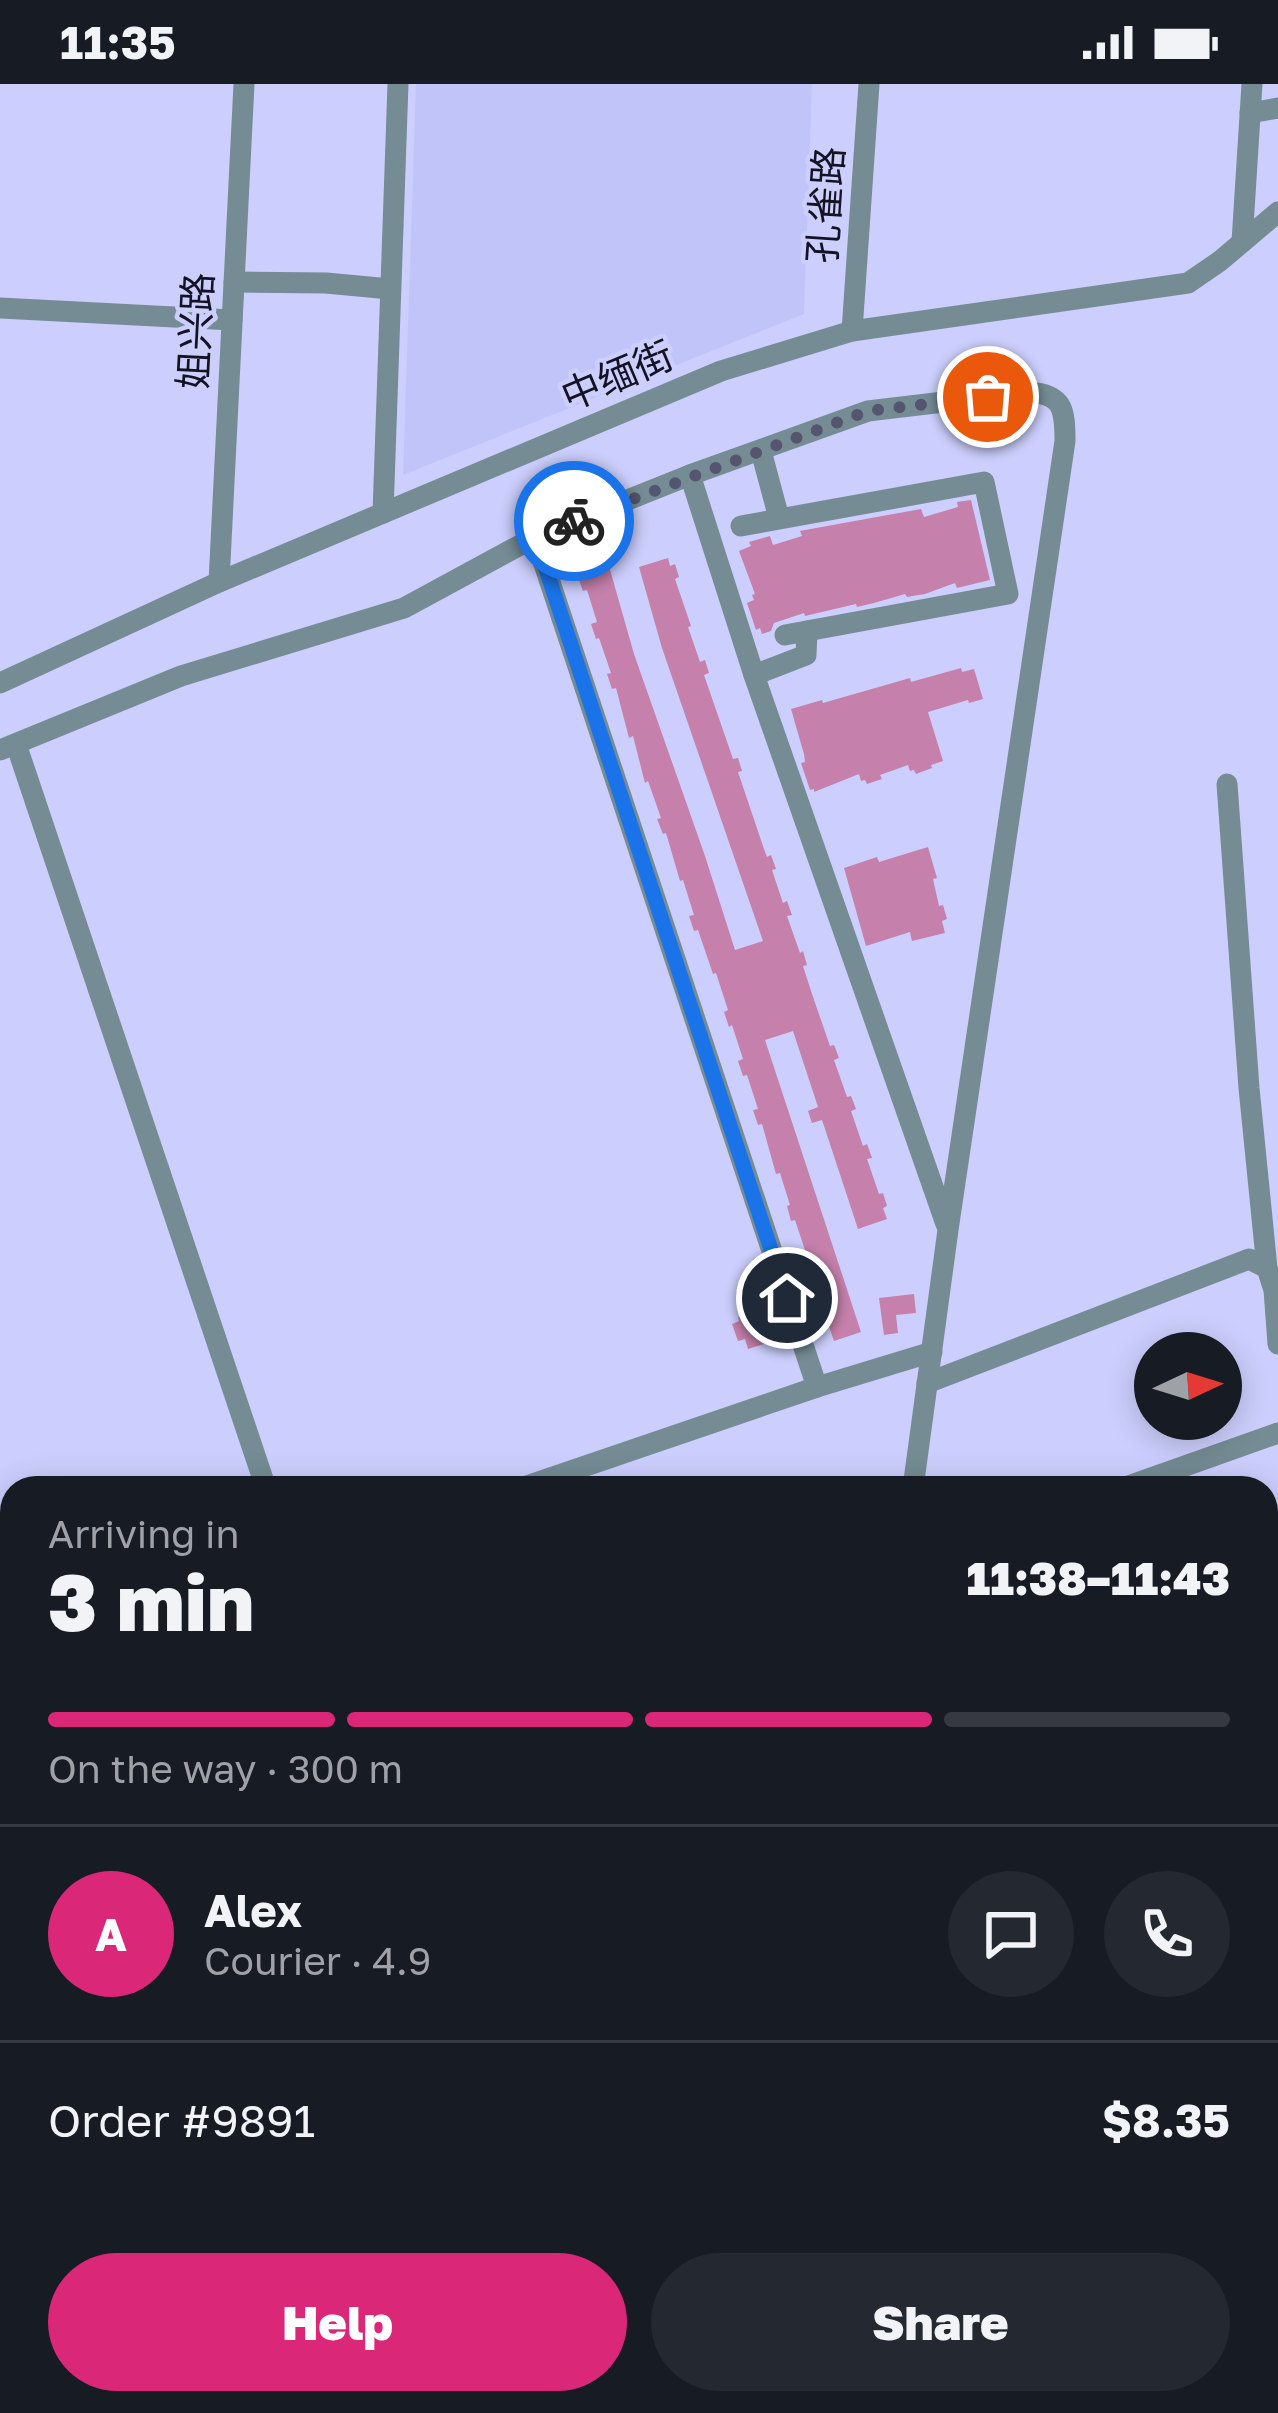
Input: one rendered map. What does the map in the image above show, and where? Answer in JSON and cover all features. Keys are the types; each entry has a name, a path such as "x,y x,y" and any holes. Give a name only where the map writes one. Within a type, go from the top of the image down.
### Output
{"street":[{"name":"姐兴路","path":"218,582 244,84"},
{"path":"382,513 398,84"},
{"name":"孔雀路","path":"852,331 869,84"},
{"path":"1242,242 1252,84"},
{"path":"1250,113 1278,108"},
{"name":"中缅街","path":"0,683 218,582 721,371 852,331 1188,283 1278,212"},
{"path":"234,281 390,289"},
{"path":"0,308 232,320"},
{"path":"262,1476 8,747 181,676 404,608 535,536 868,411 1046,393 1060,403 1065,441 916,1476"},
{"path":"761,452 778,518"},
{"path":"690,476 754,675 949,1230"},
{"path":"741,526 984,482 1008,594 796,633 806,655 754,675"},
{"path":"535,536 817,1387"},
{"path":"1227,784 1250,1088 1278,1344"},
{"path":"928,1383 1249,1259 1268,1268"},
{"path":"556,1476 932,1352"},
{"path":"1156,1476 1278,1432"}],"shaded area":[{"path":"416,84 812,84 804,314 403,475"}],"building":[{"path":"971,500 990,580 804,613 774,623 771,631 756,630 747,603 755,594 739,551 751,546 749,542 770,536 773,545 802,536 800,531 921,509 924,517"},
{"path":"668,558 670,566 675,564 688,627 700,662 705,660 709,673 704,675 733,759 738,758 742,771 738,772 767,857 771,855 776,869 772,870 783,903 787,901 792,915 787,916 800,953 803,951 812,994 830,1046 834,1045 839,1058 834,1060 856,1109 851,1111 887,1206 883,1208 887,1219 858,1229 822,1120 812,1123 808,1111 818,1107 793,1031 765,1040 861,1332 834,1341 826,1318 822,1319 818,1304 822,1303 802,1254 806,1253 795,1220 791,1221 780,1173 776,1174 762,1124 758,1125 753,1110 758,1109 738,1061 743,1059 724,1012 728,1010 716,973 698,930 694,931 683,880 657,819 661,818 591,624 597,622 587,590 583,591 578,577 609,566 634,654 735,950 763,941 662,648 639,567"},
{"path":"961,668 962,672 974,669 983,699 928,712 943,761 916,774 908,765 867,784 859,774 810,790 791,709"},
{"path":"928,847 939,906 943,905 947,919 942,921 945,933 912,941 910,932 866,946 844,868"},
{"path":"914,1294 916,1313 896,1315 898,1333 884,1335 879,1298"},
{"path":"756,1311 767,1343 748,1349 745,1339 738,1341 732,1324"}],"way so far":[{"path":"574,521 868,411 988,397"}],"route":[{"path":"574,521 535,536 787,1298"}]}
